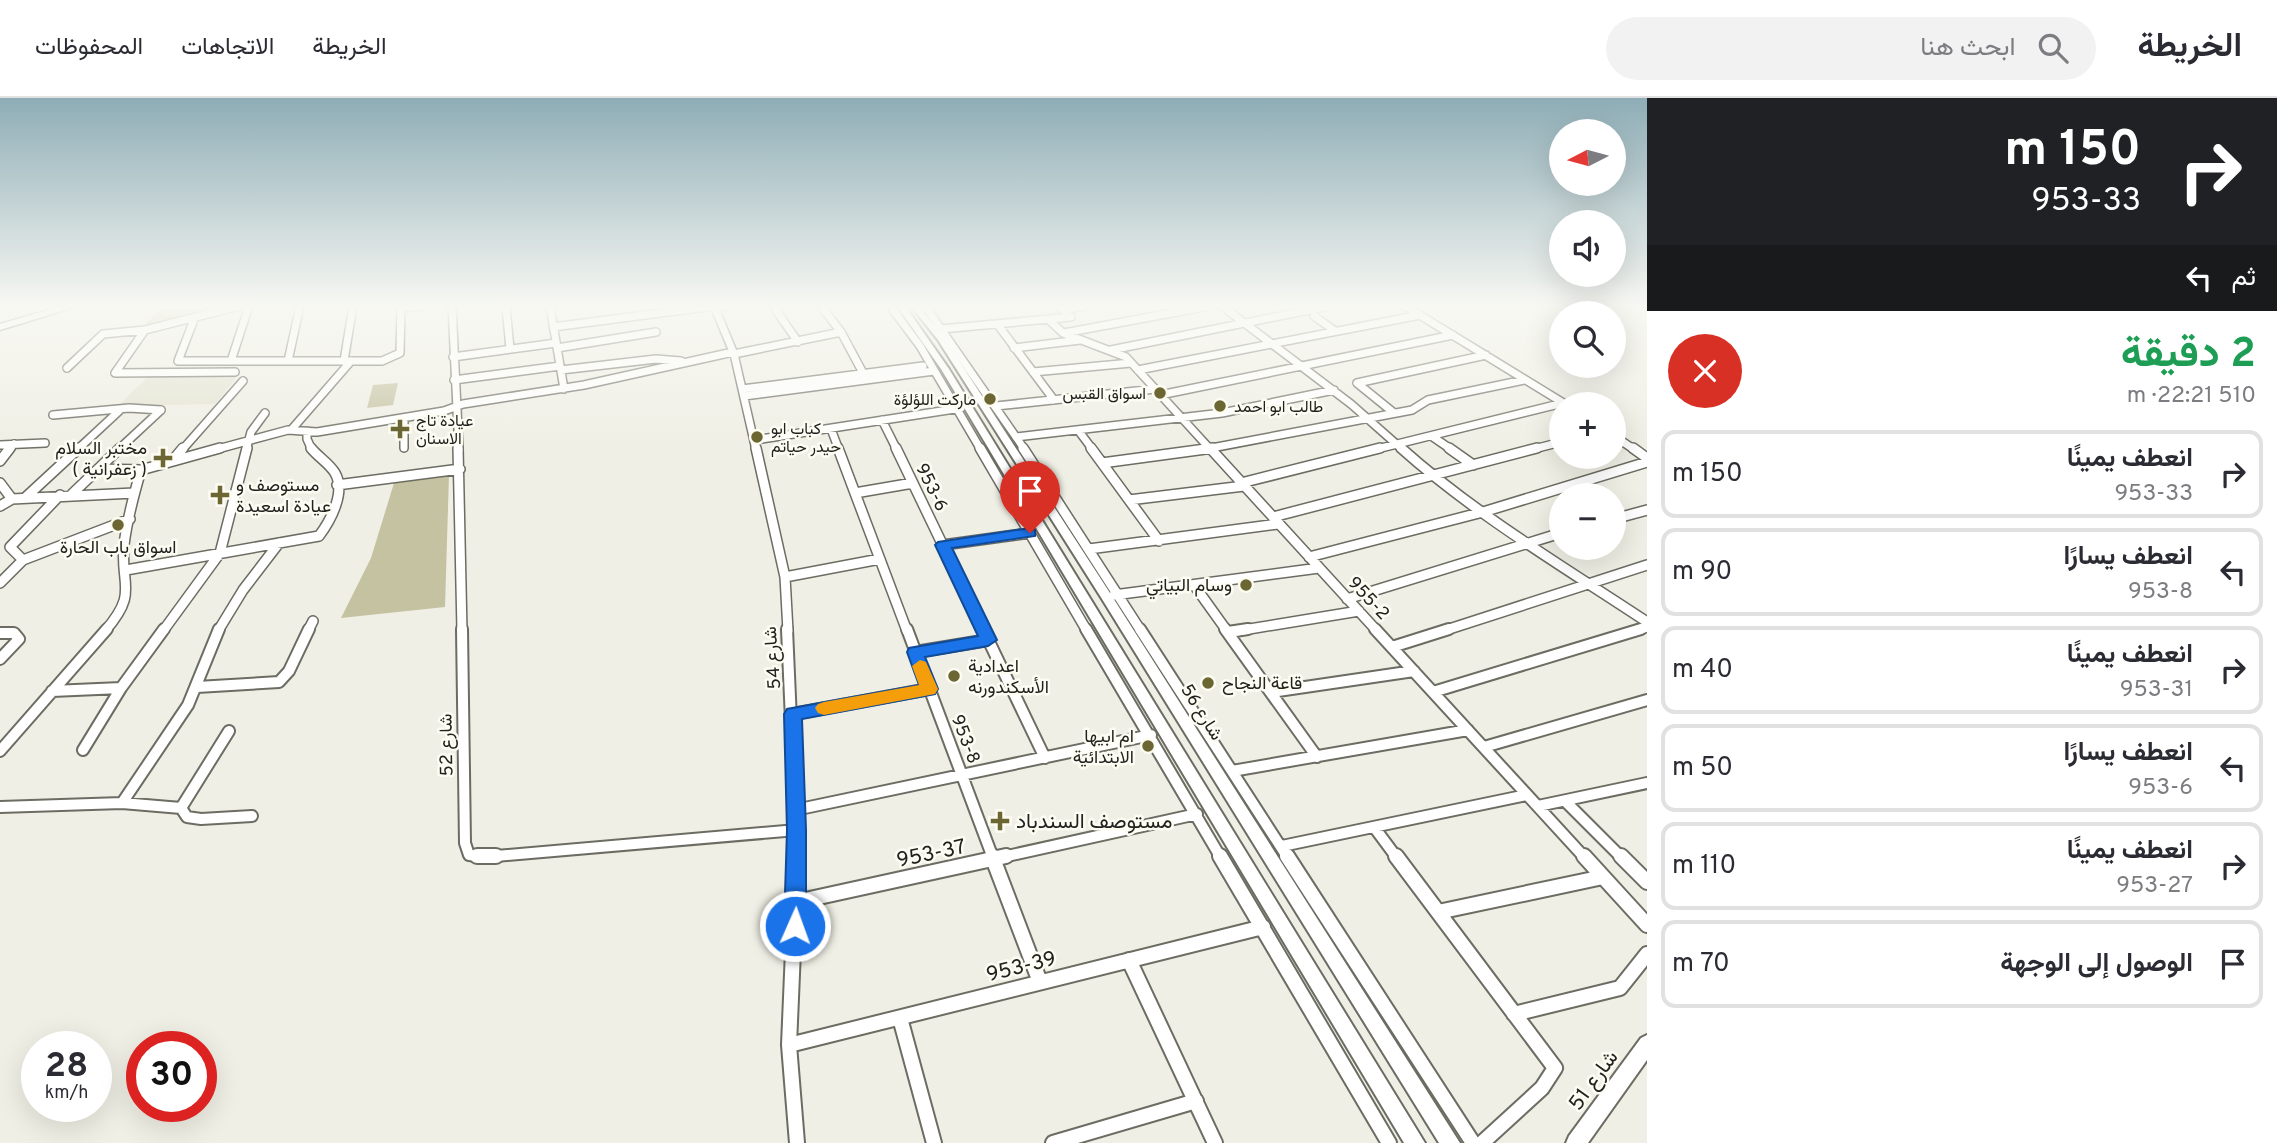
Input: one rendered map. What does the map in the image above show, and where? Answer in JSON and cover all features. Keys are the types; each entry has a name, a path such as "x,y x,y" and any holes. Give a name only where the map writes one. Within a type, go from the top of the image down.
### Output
{"street":[{"path":"67,368 81,355"},
{"path":"128,355 115,373 235,372"},
{"path":"180,355 178,361 382,361 397,355"},
{"path":"231,361 233,355"},
{"path":"288,361 289,355"},
{"path":"292,429 348,361 348,355"},
{"path":"453,357 469,355"},
{"path":"558,355 564,389"},
{"path":"99,469 141,470 292,429 307,431 404,418 444,411 455,406 564,389 723,355"},
{"name":"شارع 54","path":"733,355 785,577 797,830 789,1045 797,1143"},
{"path":"853,355 863,373"},
{"path":"931,355 942,368"},
{"name":"شارع 56","path":"933,355 1112,596 1450,1143"},
{"name":"شارع 56","path":"941,355 942,368 962,408 1415,1143"},
{"path":"958,355 996,406 1089,549 1112,596 1282,846 1473,1143"},
{"path":"1019,355 1054,400"},
{"name":"955-2","path":"1116,355 1134,367 1158,392 1647,925"},
{"path":"1033,372 1134,367 1211,355"},
{"path":"1285,355 1369,418 1432,476 1647,624"},
{"path":"996,406 1158,392 1359,355"},
{"path":"1394,413 1356,384 1486,355 1549,395"},
{"name":"شارع 52","path":"453,357 460,469 465,843 470,855 485,857 797,830"},
{"path":"454,380 656,359 684,362"},
{"path":"743,393 863,373 942,368"},
{"path":"743,393 942,368"},
{"path":"1102,463 1210,449 1369,418 1416,408 1428,400 1524,380"},
{"path":"173,461 243,381"},
{"path":"1016,437 1222,413 1334,390"},
{"path":"53,415 152,408 161,410 72,494"},
{"path":"755,440 962,408 1030,533 1389,1143"},
{"path":"1129,500 1242,485 1549,408"},
{"path":"25,498 119,411"},
{"path":"83,750 121,688 219,554 251,432 265,413"},
{"path":"404,418 404,448"},
{"name":"953-6","path":"882,420 1045,758"},
{"name":"953-8","path":"831,429 1040,982"},
{"path":"1078,430 1159,541"},
{"path":"126,570 319,536 330,523 338,485 335,473 313,452 305,440 307,431"},
{"path":"1433,436 1474,465"},
{"path":"0,445 45,443"},
{"path":"0,461 14,444"},
{"path":"1089,549 1159,541 1276,521 1549,445"},
{"path":"1626,445 1647,460"},
{"path":"1309,557 1483,512 1647,460"},
{"path":"338,485 460,469"},
{"path":"0,751 116,618 127,596 123,560 134,493 141,470"},
{"path":"0,482 12,499"},
{"path":"855,493 913,483"},
{"path":"0,506 12,499 134,493"},
{"path":"23,560 10,547 60,495"},
{"path":"1626,516 1647,510"},
{"path":"0,583 23,560 130,519"},
{"path":"943,545 1030,533"},
{"path":"1348,599 1549,536"},
{"path":"122,803 188,706 214,637 236,601 279,543"},
{"path":"785,577 880,559"},
{"path":"1392,647 1647,565"},
{"path":"1112,596 1319,568"},
{"path":"1194,585 1317,757"},
{"path":"1228,632 1359,611"},
{"path":"197,687 279,682 289,671 313,621"},
{"path":"1433,692 1647,624"},
{"path":"0,633 14,634 19,639 0,659"},
{"path":"915,652 988,640"},
{"path":"1272,692 1413,671"},
{"path":"52,691 121,688"},
{"path":"793,714 929,689"},
{"path":"1484,747 1647,700"},
{"path":"1232,771 1468,730"},
{"path":"181,808 229,731"},
{"path":"794,810 1151,735"},
{"path":"1538,806 1647,783"},
{"path":"1282,846 1527,794"},
{"path":"1565,801 1647,883"},
{"path":"0,807 122,803 181,808"},
{"path":"181,808 187,817 201,820 252,816"},
{"name":"953-37","path":"796,902 1197,814"},
{"path":"1374,827 1555,1068 1542,1088 1482,1143"},
{"path":"1438,912 1603,877"},
{"name":"953-39","path":"789,1045 1263,927"},
{"path":"1514,1014 1620,988 1647,954"},
{"path":"1129,960 1215,1143"},
{"path":"900,1018 934,1143"},
{"name":"شارع 51","path":"1576,1143 1647,1044"},
{"path":"1053,1143 1071,1140 1196,1101"}],"shaded area":[{"path":"240,373 215,404 118,406 150,375"},
{"path":"398,383 393,405 367,408 373,385"},
{"path":"449,475 445,607 341,618 371,558 394,483"}],"slow traffic":[{"path":"824,708 929,689 920,666"}],"place":[{"name":"اسواق القبس","path":"1160,393"},
{"name":"ماركت اللؤلؤة","path":"990,399"},
{"name":"طالب ابو احمد","path":"1220,406"},
{"name":"عيادة تاج الاسنان","path":"400,429"},
{"name":"كباب ابو حيدر حياتم","path":"757,437"},
{"name":"مختبر السلام ( زعفرانية )","path":"163,458"},
{"name":"مستوصف و عيادة اسعيدة","path":"220,495"},
{"name":"اسواق باب الحارة","path":"118,525"},
{"name":"وسام البياتي","path":"1246,585"},
{"name":"اعدادية الأسكندورنه","path":"954,676"},
{"name":"قاعة النجاح","path":"1208,683"},
{"name":"ام ابيها الابتدائية","path":"1148,746"},
{"name":"مستوصف السندباد","path":"1000,821"}],"route":[{"path":"795,926 797,830 794,810 793,714 929,689 915,652 988,640 943,545 1030,533"}]}
